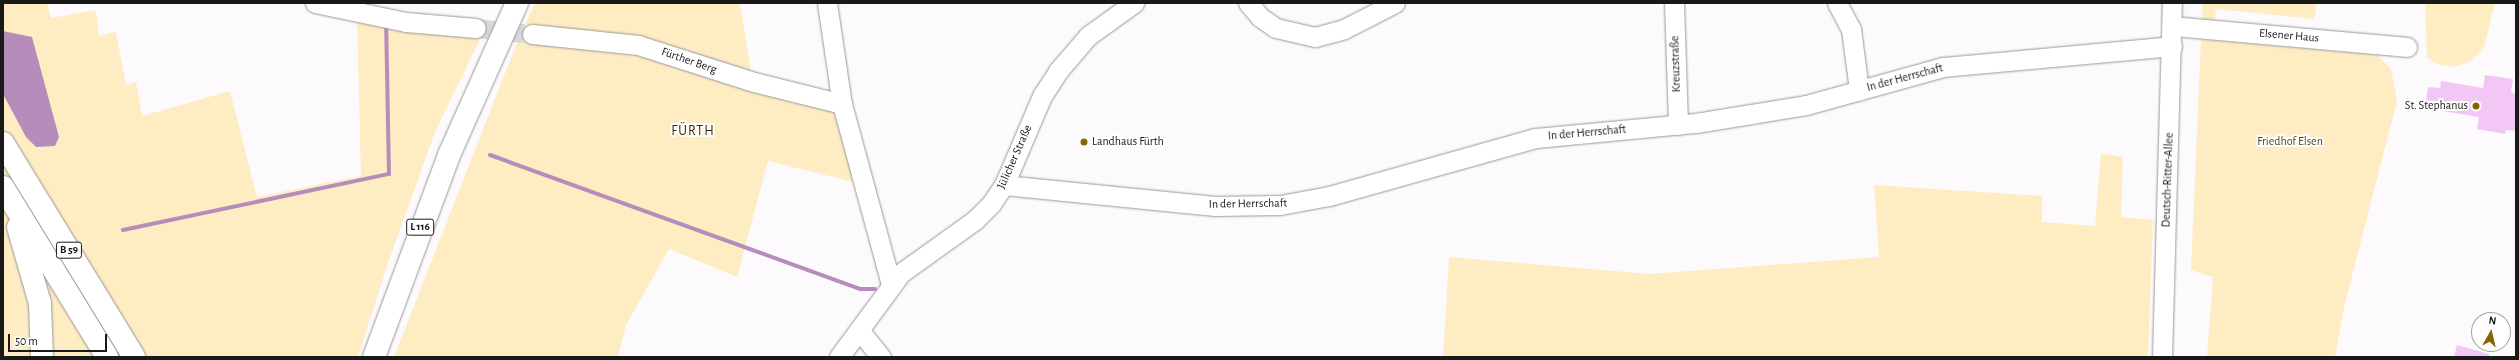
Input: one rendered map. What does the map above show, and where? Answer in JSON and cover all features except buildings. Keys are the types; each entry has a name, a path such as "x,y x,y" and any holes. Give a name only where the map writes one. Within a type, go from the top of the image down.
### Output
{"main road":[{"name":"L 116","path":"374,357 449,155 517,3"},
{"name":"B 59","path":"3,143 134,357"},
{"name":"B 59","path":"6,193 107,357"},
{"path":"6,193 40,303 42,357"}],"street":[{"path":"315,3 406,22 476,28"},
{"path":"827,3 842,104 891,284"},
{"name":"Jülicher Straße","path":"839,357 891,284 911,264 983,212 1004,185 1039,102 1058,71 1088,36 1134,3"},
{"path":"1248,3 1260,17 1276,28 1314,37 1344,29 1395,3"},
{"name":"Kreuzstraße","path":"1674,3 1678,125"},
{"path":"1837,3 1851,29 1859,90"},
{"name":"Deutsch-Ritter-Allee","path":"2162,357 2172,46 2172,3"},
{"name":"Elsener Haus","path":"2172,26 2407,47"},
{"name":"Fürther Berg","path":"532,34 638,45 749,80 842,104"},
{"name":"In der Herrschaft","path":"1004,185 1215,206 1280,205 1351,190 1536,138 1678,125 1806,105 1943,67 2172,46"},
{"path":"858,330 881,357"}],"green space":[{"path":"3,3 47,3 51,18 96,10 99,36 116,32 126,85 136,82 142,116 230,91 257,197 361,176 357,17 485,29 435,132 388,263 358,357 3,357"},
{"path":"535,3 740,3 752,77 640,38 547,26 541,41 620,47 839,112 858,183 768,161 737,277 669,249 626,325 618,357 394,357 516,45"},
{"path":"2202,3 2317,3 2314,19 2216,9 2214,23 2203,22"},
{"path":"2425,3 2495,3 2484,48 2471,61 2455,67 2439,65 2427,57"},
{"name":"Friedhof Elsen","path":"2201,39 2377,55 2391,69 2397,101 2344,307 2335,357 2207,357 2213,277 2191,270"},
{"path":"2101,153 2123,157 2121,217 2153,220 2148,357 1443,357 1449,257 1649,274 1879,257 1874,185 2042,196 2042,222 2095,226"}],"shaded area":[{"path":"3,31 32,37 59,137 55,146 36,147 26,137 3,94"}],"waterway":[{"path":"123,230 389,174 386,24"},
{"path":"490,155 861,289 875,289"}],"tunnel":[{"path":"476,28 532,34"}],"place":[{"name":"St. Stephanus","path":"2476,106"},
{"name":"Landhaus Fürth","path":"1084,142"}],"district":[{"name":"FÜRTH","path":"693,131"}]}
